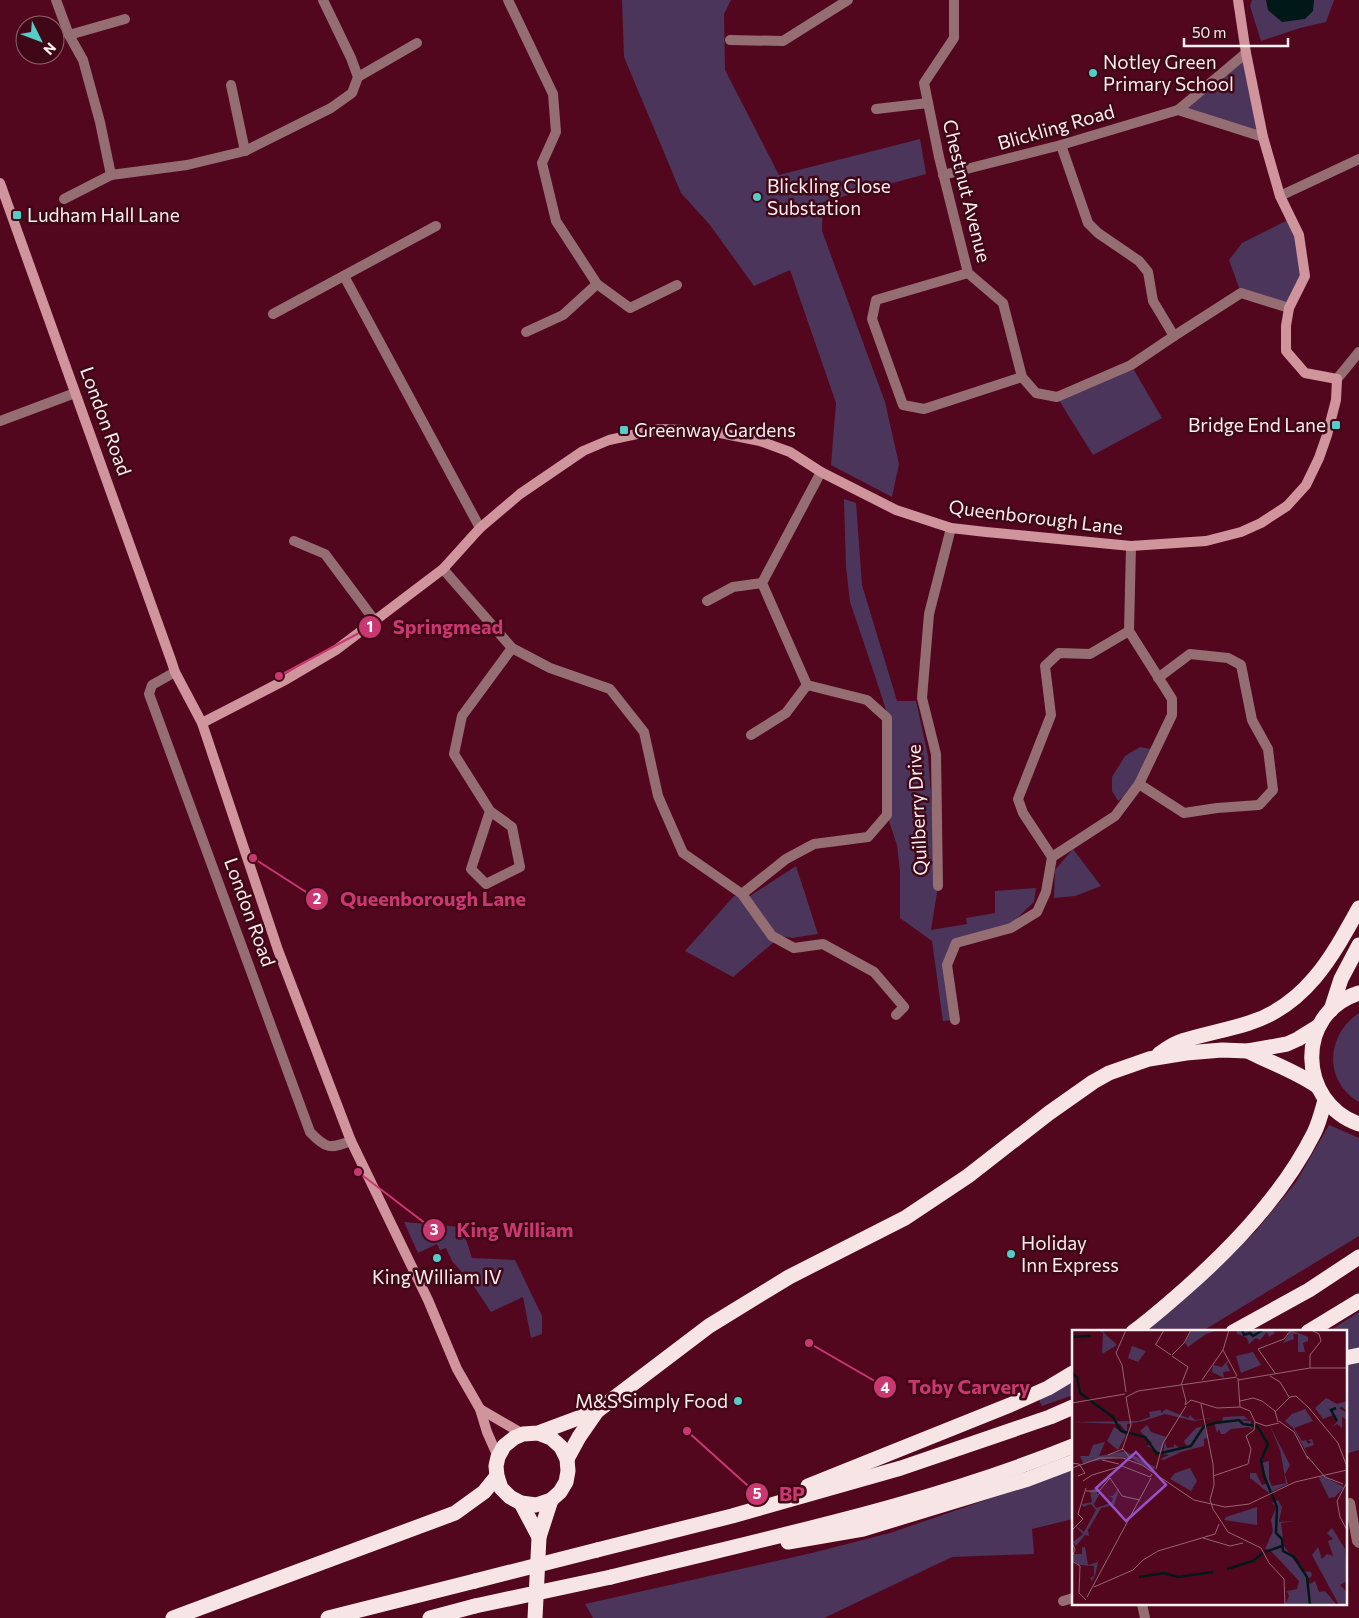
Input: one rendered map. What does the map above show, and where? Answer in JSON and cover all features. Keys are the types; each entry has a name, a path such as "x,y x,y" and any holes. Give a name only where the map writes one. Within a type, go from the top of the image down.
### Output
{"highway":[{"path":"1149,1059 1180,1041 1251,1022 1281,1008 1307,987 1319,974 1359,908"},
{"path":"1331,1010 1341,979 1359,945"},
{"path":"1359,992 1341,1001 1331,1010 1320,1026 1312,1051 1312,1068 1317,1086 1325,1100 1342,1116 1359,1124"},
{"path":"540,1537 521,1504 501,1488 497,1476 496,1466 498,1457 504,1446 514,1438 597,1411 709,1326 789,1277 905,1218 968,1176 1092,1082 1117,1070 1149,1059 1222,1050 1248,1051 1287,1044 1320,1026"},
{"path":"1248,1051 1270,1063 1299,1074 1317,1086"},
{"path":"1136,1330 1151,1319 1221,1257 1264,1208 1290,1174 1314,1132 1325,1100"},
{"path":"1237,1330 1309,1290 1359,1257"},
{"path":"1311,1330 1359,1301"},
{"path":"1346,1358 1359,1355"},
{"path":"732,1516 1010,1405 1048,1388 1072,1373"},
{"path":"328,1618 732,1516 901,1468 1041,1420 1072,1407"},
{"path":"567,1459 597,1411"},
{"path":"521,1504 536,1505 551,1500 560,1492 566,1482 568,1471 567,1459 561,1447 551,1438 531,1434"},
{"path":"430,1618 475,1606 611,1577 893,1506 965,1484 1072,1446"},
{"path":"643,1569 863,1529 1028,1480 1072,1462"},
{"path":"173,1618 455,1513 484,1492 497,1476"},
{"path":"535,1618 540,1537 551,1500"}],"street":[{"path":"56,0 69,35 83,60 112,175"},
{"path":"323,0 358,77"},
{"path":"508,0 553,94 556,132 542,163 556,221 597,284 630,308 677,284"},
{"path":"730,40 783,41 848,0"},
{"name":"Chestnut Avenue","path":"954,0 954,38 924,83 968,273 1003,303 1022,377"},
{"path":"1238,0 1246,53 1263,137 1280,196 1299,235 1305,276 1289,308 1286,326 1286,351 1305,373 1337,379 1359,352"},
{"path":"69,35 125,19"},
{"path":"64,198 112,175 187,165 245,150 331,108 352,93 358,77 417,43"},
{"name":"Blickling Road","path":"944,175 1061,145 1178,110 1246,53"},
{"path":"231,85 245,150"},
{"path":"876,109 928,103"},
{"path":"1178,110 1263,137"},
{"path":"1061,145 1088,223 1098,233 1139,261 1148,272 1153,301 1174,336"},
{"path":"1280,196 1359,159"},
{"name":"London Road","path":"0,183 175,672 202,723 278,950 351,1141 428,1300 457,1369 480,1409 487,1432 498,1457"},
{"path":"273,314 436,226"},
{"path":"968,273 876,300 872,319 903,405 924,409 1022,377 1036,393 1057,396 1131,365 1241,293 1289,308"},
{"path":"344,276 480,528"},
{"path":"526,332 563,315 597,284"},
{"name":"Queenborough Lane","path":"202,723 286,679 336,650 443,569 480,528 520,494 583,451 609,440 660,429 710,431 760,441 790,452 821,472 896,510 951,528 1130,546 1206,540 1241,532 1260,523 1287,506 1306,485 1319,458 1327,435 1336,400 1337,379"},
{"path":"0,421 75,393"},
{"path":"762,583 821,472"},
{"name":"Quilberry Drive","path":"938,886 936,754 922,698 929,614 951,528"},
{"path":"294,541 325,554 375,621"},
{"path":"1052,857 1115,816 1139,784 1172,716 1172,699 1129,631 1130,546"},
{"path":"443,569 512,648 550,668 610,689 644,732 658,796 682,853 742,894 772,936 794,948 822,944 874,972 904,1007 896,1015"},
{"path":"707,601 733,587 762,583"},
{"path":"762,583 807,685"},
{"path":"955,1020 947,965 956,943 1011,928 1037,912 1046,892 1052,857 1022,813 1018,799 1051,715 1045,666 1060,653 1090,654 1129,631"},
{"path":"490,811 471,869 486,884 520,867 512,827 490,811 454,754 462,716 512,648"},
{"path":"1139,784 1184,813 1259,805 1273,790 1268,749 1252,720 1241,665 1228,658 1190,654 1158,678"},
{"name":"London Road","path":"175,672 152,685 149,694 310,1132 322,1144 337,1146 351,1141"},
{"path":"751,734 786,713 807,685"},
{"path":"742,894 786,860 814,844 868,837 887,815 886,718 867,700 807,685"},
{"name":"London Road","path":"480,1409 531,1434"},
{"path":"1351,1502 1356,1541 1359,1543"}],"shaded area":[{"path":"622,0 731,0 724,14 725,70 779,175 920,139 926,174 823,202 822,231 885,402 899,464 892,497 831,465 836,403 790,270 754,286 710,225 681,193 624,57"},
{"path":"1252,0 1334,0 1326,22 1300,28 1261,41 1250,6"},
{"path":"1246,53 1263,137 1178,110"},
{"path":"1290,219 1305,276 1289,308 1241,293 1229,260 1242,243"},
{"path":"1131,365 1162,418 1093,455 1057,397"},
{"path":"844,499 856,503 862,585 897,701 916,701 928,756 938,886 931,930 967,924 966,918 995,913 995,891 1036,888 1034,902 1010,925 956,943 947,965 955,1020 943,1021 932,941 900,918 900,871 897,845 887,815 886,710 850,602 846,567"},
{"path":"1140,747 1151,749 1139,784 1118,801 1112,791 1112,777 1125,756"},
{"path":"1073,849 1101,886 1075,896 1054,898 1055,870"},
{"path":"796,866 818,934 792,938 781,936 733,977 685,951 734,896 750,896"},
{"path":"1359,1013 1359,1102 1347,1093 1339,1082 1334,1070 1333,1058 1335,1045 1340,1033 1348,1022"},
{"path":"1329,1125 1359,1138 1359,1236 1204,1330 1147,1330 1255,1232 1296,1182"},
{"path":"404,1222 462,1227 472,1258 515,1260 542,1316 542,1334 531,1338 523,1297 491,1312 471,1282 452,1261 446,1248 440,1250 437,1244 418,1253"},
{"path":"1359,1312 1359,1450 1346,1454 1346,1330 1331,1330"},
{"path":"1072,1380 1072,1395 1042,1406 1039,1400"},
{"path":"1072,1470 1072,1519 1032,1529 1034,1554 952,1557 824,1618 593,1618 585,1604 812,1553 890,1533"}],"water":[{"path":"1266,0 1314,0 1313,11 1305,19 1282,22 1268,10"}],"place":[{"name":"Notley Green Primary School","path":"1093,73"},
{"name":"Blickling Close Substation","path":"757,197"},
{"name":"Ludham Hall Lane","path":"17,215"},
{"name":"Bridge End Lane","path":"1336,425"},
{"name":"Greenway Gardens","path":"624,430"},
{"name":"Springmead","path":"279,676"},
{"name":"Queenborough Lane","path":"253,858"},
{"name":"King William","path":"358,1172"},
{"name":"Holiday Inn Express","path":"1011,1254"},
{"name":"King William IV","path":"437,1258"},
{"name":"Toby Carvery","path":"809,1343"},
{"name":"M&S Simply Food","path":"738,1401"},
{"name":"BP","path":"687,1431"}]}
